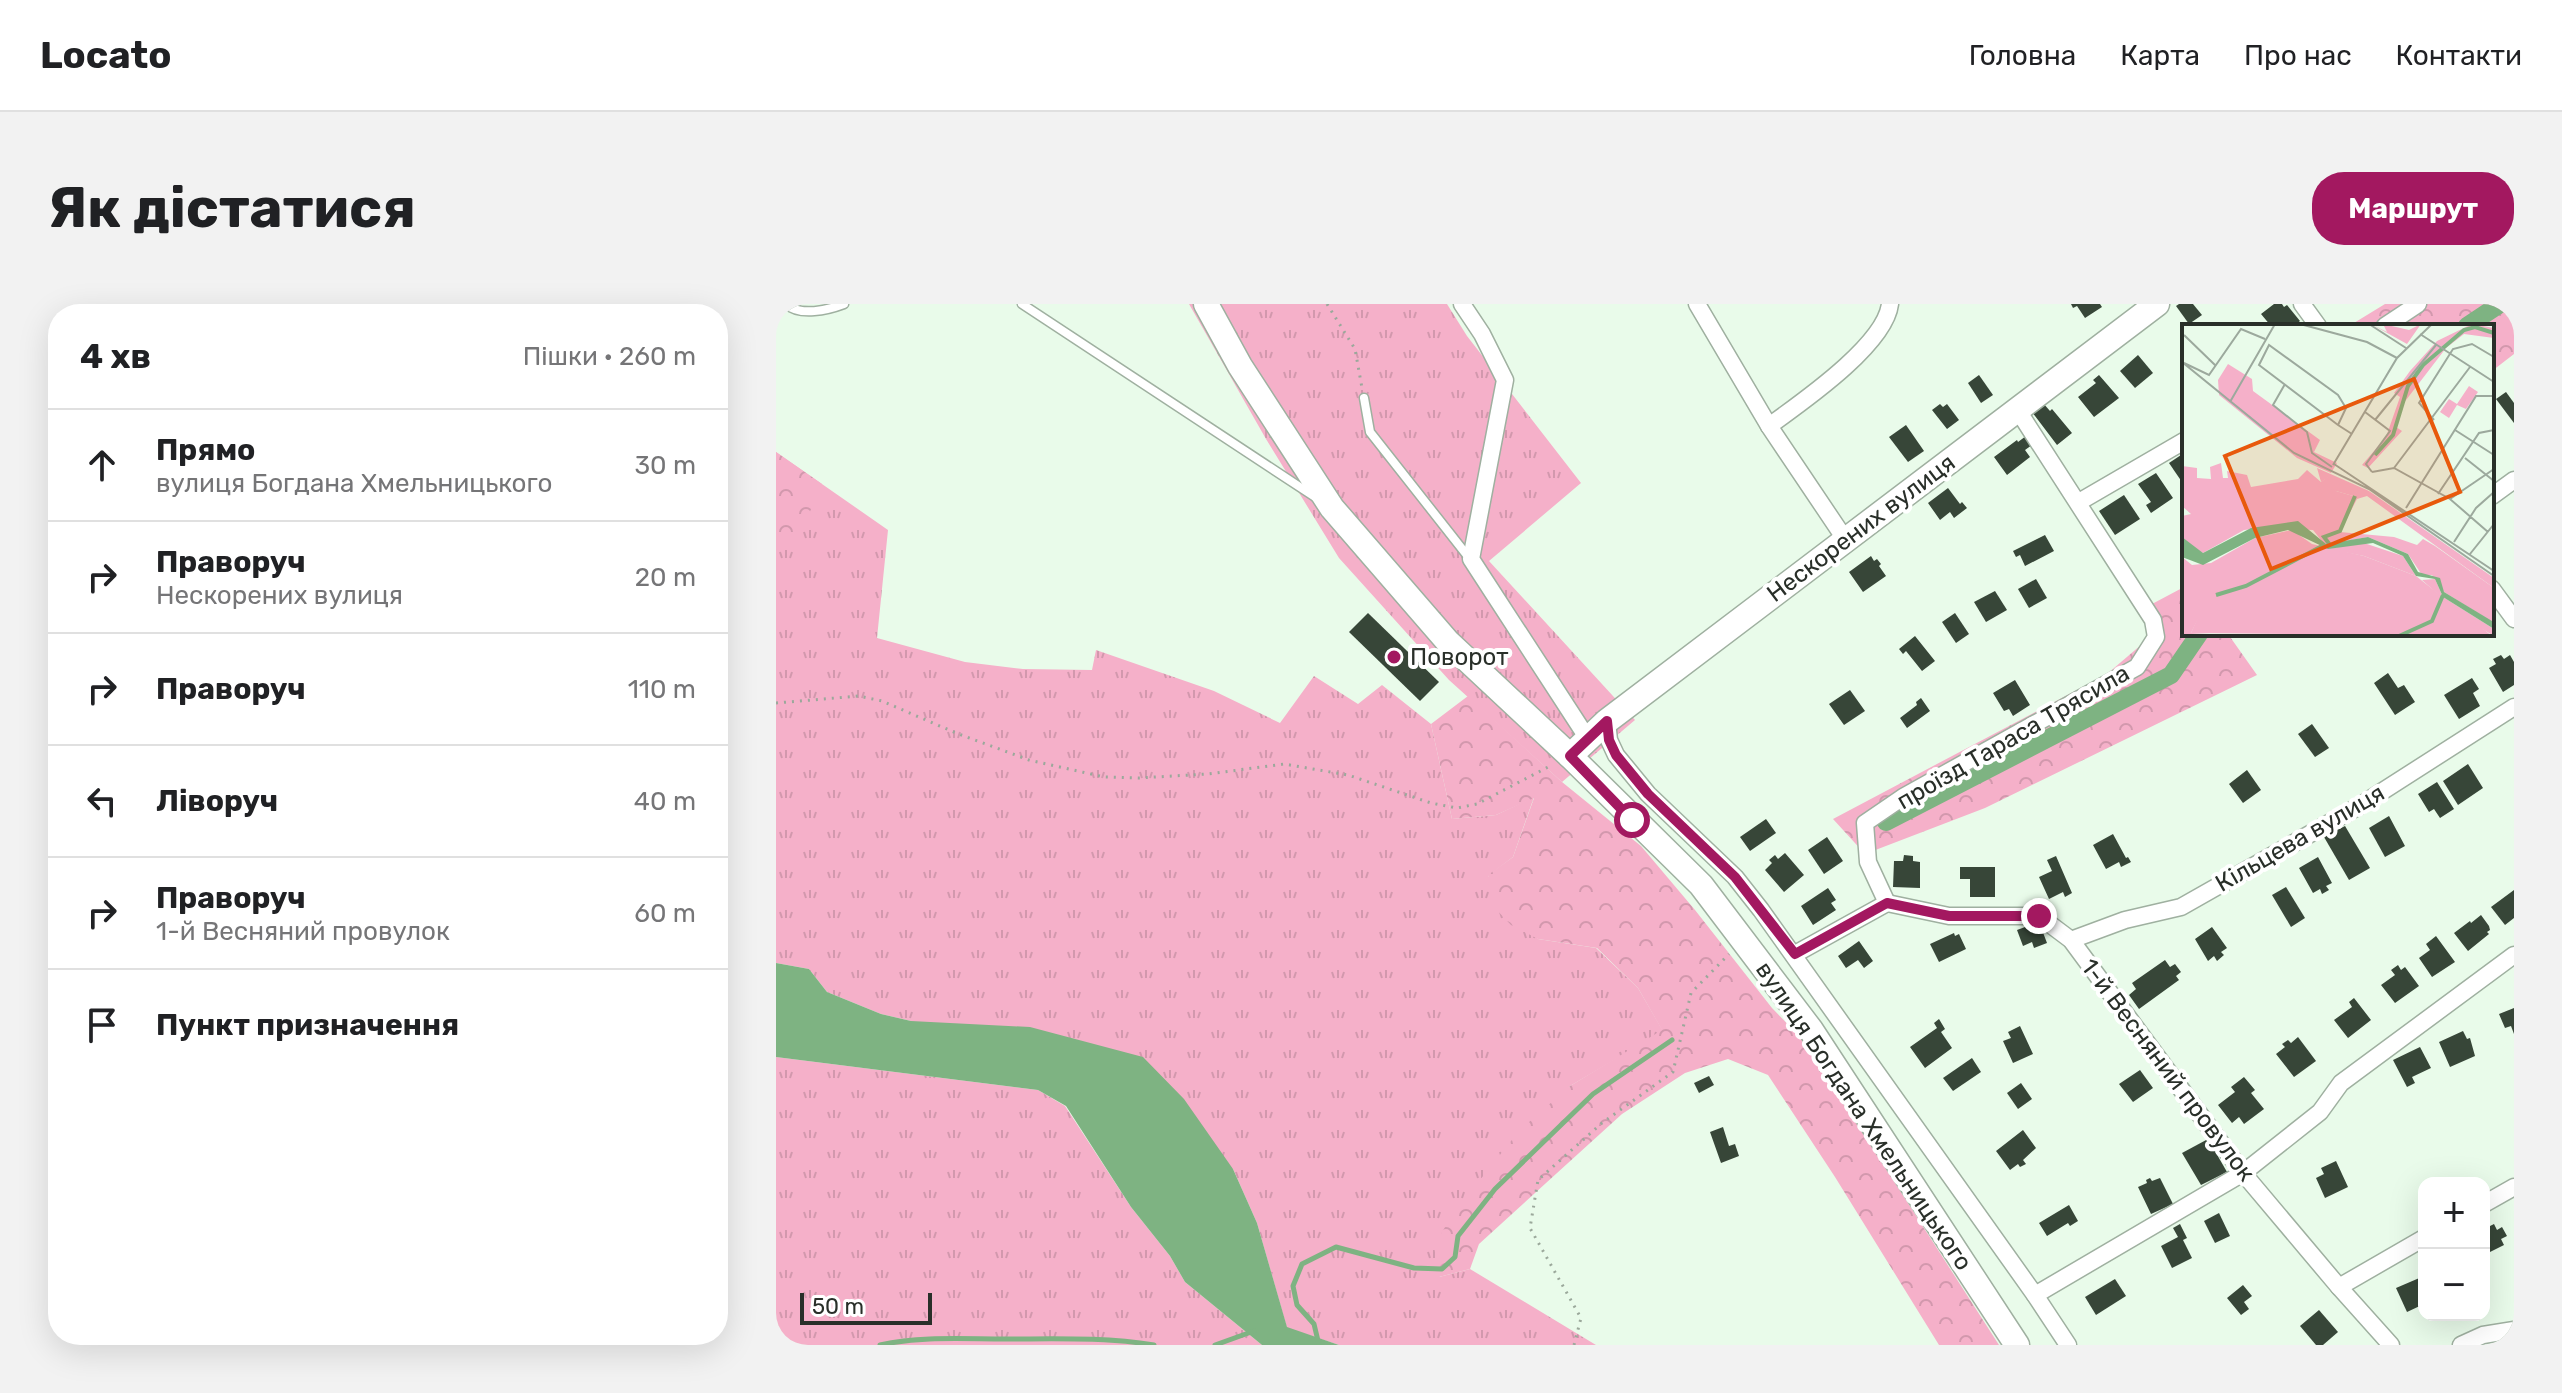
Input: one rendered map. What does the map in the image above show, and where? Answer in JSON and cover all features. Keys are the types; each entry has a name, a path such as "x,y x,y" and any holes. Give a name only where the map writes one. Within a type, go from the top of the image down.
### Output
{"main road":[{"name":"вулиця Богдана Хмельницького","path":"1206,304 1240,366 1332,508 1448,642 1701,885 1811,1030 2017,1345"},
{"name":"Нескорених вулиця","path":"1570,756 1607,721 2157,304"}],"street":[{"path":"1462,304 1482,334 1505,380 1471,559 1588,739"},
{"path":"1697,304 1769,426 1845,539"},
{"path":"1769,426 1828,382 1864,348 1889,316 1890,304"},
{"path":"2302,304 2317,324"},
{"path":"2388,324 2418,304"},
{"name":"проїзд Тараса Трясила","path":"1887,903 1868,862 1865,823 1903,797 2137,667 2156,637 2153,620 2017,409"},
{"path":"2079,502 2182,442"},
{"path":"2494,495 2514,480"},
{"path":"2494,592 2514,619"},
{"name":"Кільцева вулиця","path":"2071,940 2125,920 2181,907 2361,805 2514,707"},
{"path":"1607,721 1609,740 1616,755 1648,794 1735,877 1795,954 2068,1345"},
{"path":"1795,954 1887,903"},
{"name":"1-й Весняний провулок","path":"1887,903 1949,916 2039,916 2071,940 2243,1173 2391,1345"},
{"path":"2035,1295 2243,1173 2320,1112 2341,1083 2514,955"},
{"path":"2490,1201 2514,1187"},
{"path":"2339,1287 2418,1241"},
{"path":"2461,1345 2483,1335 2514,1330"}],"lane":[{"path":"786,304 790,308 824,311 844,304"},
{"path":"1022,304 1332,508"},
{"path":"1364,398 1370,432 1471,559"}],"path":[{"path":"1327,304 1355,349 1364,398"},
{"path":"776,703 859,696 882,701 1029,760 1104,777 1208,774 1284,764 1348,775 1431,803 1457,808 1477,804 1570,756"},
{"path":"1574,1345 1581,1318 1530,1228 1538,1180 1602,1123 1673,1072 1691,993 1742,940"}],"green space":[{"path":"1189,304 1447,304 1467,336 1581,483 1489,561 1635,720 1562,782 1449,680 1339,558"},
{"path":"2385,304 2514,304 2514,354 2494,369 2494,324 2352,324"},
{"path":"776,452 888,530 877,638 965,662 1023,669 1092,670 1096,650 1214,691 1280,723 1314,676 1358,704 1382,685 1431,724 1452,819 1496,815 1534,797 1513,857 1488,876 1538,939 1596,948 1638,988 1663,1031 1570,1086 1439,1277 1470,1269 1596,1345 1339,1345 1287,1328 1257,1223 1233,1169 911,1021 881,1014 827,992 809,969 776,963"},
{"path":"776,452 822,484 795,546 776,532"},
{"path":"2182,588 2182,636 2229,636 2257,675 1985,808 1865,854 1833,819 2107,674 2148,639 2152,604"},
{"path":"1468,696 1562,782 1641,846 1772,1008 1804,1041 1999,1345 1939,1345 1768,1075 1728,1059 1685,1073 1622,1114 1479,1244 1470,1269 1439,1277 1434,1246 1452,1215 1519,1131 1570,1086 1662,1030 1638,988 1597,948 1538,939 1511,925 1492,905 1488,875 1513,857 1534,798 1496,815 1452,819 1431,724"},
{"path":"776,1057 1038,1090 1065,1106 1185,1282 1262,1345 776,1345"}],"shaded area":[{"path":"776,963 809,969 827,992 881,1014 911,1021 1030,1027 1143,1057 1184,1099 1233,1169 1257,1223 1287,1327 1339,1345 1262,1345 1185,1282 1170,1256 1131,1207 1066,1106 1038,1090 776,1057"}],"building":[{"path":"2071,304 2100,304 2102,307 2085,318 2077,306 2073,308"},
{"path":"2193,304 2202,315 2189,324 2176,306"},
{"path":"2274,304 2282,304 2284,307 2287,305 2300,321 2296,324 2269,324 2261,314"},
{"path":"2138,355 2153,373 2135,388 2120,371"},
{"path":"1979,375 1993,395 1981,403 1968,383"},
{"path":"2099,375 2119,398 2094,417 2078,397 2096,383 2093,380"},
{"path":"2506,392 2514,403 2514,423 2496,399"},
{"path":"2043,403 2072,433 2057,445 2032,412"},
{"path":"1940,404 1943,407 1947,404 1959,420 1947,429 1932,410"},
{"path":"1906,425 1924,451 1908,462 1889,437"},
{"path":"2026,436 2032,445 2025,450 2030,457 2007,475 1994,457"},
{"path":"2182,454 2182,482 2169,463"},
{"path":"2156,473 2173,498 2151,513 2146,505 2151,502 2138,484"},
{"path":"1948,488 1967,508 1954,518 1950,512 1940,520 1928,503"},
{"path":"2124,495 2140,519 2115,535 2099,511"},
{"path":"2045,535 2054,551 2025,566 2020,555 2016,557 2013,551"},
{"path":"1871,556 1881,564 1879,566 1886,576 1863,592 1849,572"},
{"path":"2036,579 2047,598 2029,608 2018,589"},
{"path":"1995,591 2007,610 1986,622 1974,602"},
{"name":"Поворот","path":"1368,613 1439,682 1420,701 1349,632"},
{"path":"1955,613 1969,634 1956,643 1942,622"},
{"path":"1915,636 1935,661 1922,671 1906,651 1903,654 1899,649"},
{"path":"2501,655 2504,659 2510,655 2514,662 2514,685 2503,692 2489,668 2496,664 2493,659"},
{"path":"2388,673 2398,688 2404,685 2415,702 2395,715 2374,683"},
{"path":"2472,678 2479,689 2473,693 2480,706 2459,719 2444,695"},
{"path":"2015,680 2030,705 2013,716 2009,709 2004,711 1993,693"},
{"path":"1850,690 1865,711 1844,725 1829,704"},
{"path":"1921,698 1930,711 1907,728 1900,718"},
{"path":"2312,724 2329,748 2315,757 2298,734"},
{"path":"2468,764 2483,788 2458,805 2443,781"},
{"path":"2247,770 2261,790 2243,803 2229,784"},
{"path":"2437,782 2454,809 2440,818 2434,809 2429,812 2418,794"},
{"path":"2389,816 2405,846 2385,857 2369,828"},
{"path":"1766,819 1776,833 1750,851 1740,837"},
{"path":"2345,826 2370,868 2349,880 2324,837"},
{"path":"2113,834 2131,862 2121,867 2119,862 2106,869 2093,845"},
{"path":"1827,837 1843,861 1824,874 1808,850"},
{"path":"1785,853 1804,875 1784,892 1765,870 1772,863 1769,860 1775,855 1778,859"},
{"path":"1904,855 1913,856 1913,861 1920,862 1920,888 1893,887 1894,861 1903,861"},
{"path":"2056,856 2072,893 2065,897 2063,892 2049,899 2039,877 2052,871 2047,860"},
{"path":"2318,857 2332,883 2326,886 2329,890 2322,894 2320,889 2313,893 2299,868"},
{"path":"1960,867 1995,867 1995,897 1970,897 1970,879 1960,879"},
{"path":"2286,887 2305,918 2291,927 2272,895"},
{"path":"1828,888 1836,900 1831,903 1836,910 1813,925 1801,906"},
{"path":"2514,890 2514,918 2505,925 2491,907"},
{"path":"2481,915 2489,926 2489,934 2468,951 2454,933"},
{"path":"2039,922 2047,943 2034,948 2032,942 2023,946 2017,930"},
{"path":"2212,927 2227,948 2217,961 2214,956 2208,961 2195,939"},
{"path":"1954,933 1955,936 1959,934 1966,949 1939,962 1930,944"},
{"path":"2436,936 2455,962 2432,977 2419,958 2430,950 2426,944"},
{"path":"1859,941 1873,961 1864,968 1858,960 1846,968 1838,956"},
{"path":"2165,960 2170,967 2175,964 2181,972 2176,976 2179,980 2139,1009 2129,995 2136,989 2132,983"},
{"path":"2398,965 2401,970 2405,967 2419,986 2395,1003 2381,985 2395,975 2391,970"},
{"path":"2354,998 2371,1020 2348,1038 2334,1020 2352,1007 2349,1002"},
{"path":"2514,1008 2514,1034 2511,1026 2505,1028 2499,1014"},
{"path":"1939,1019 1945,1029 1941,1032 1952,1048 1925,1068 1910,1047 1937,1028 1934,1023"},
{"path":"2020,1026 2033,1054 2013,1063 2003,1041 2011,1038 2008,1032"},
{"path":"2463,1031 2467,1039 2470,1038 2475,1056 2450,1067 2439,1042"},
{"path":"2298,1037 2316,1061 2294,1077 2276,1054 2285,1047 2282,1044 2288,1040 2291,1043"},
{"path":"2420,1047 2431,1068 2412,1077 2415,1083 2407,1087 2393,1060"},
{"path":"1972,1058 1981,1072 1953,1091 1943,1078"},
{"path":"2140,1070 2153,1088 2133,1102 2119,1084"},
{"path":"1709,1076 1714,1085 1699,1093 1694,1083"},
{"path":"2244,1077 2255,1090 2251,1093 2264,1109 2244,1124 2239,1117 2232,1123 2218,1105 2235,1092 2231,1087"},
{"path":"2021,1083 2032,1099 2018,1109 2007,1093"},
{"path":"1723,1127 1729,1146 1735,1144 1739,1156 1721,1163 1710,1132"},
{"path":"2023,1130 2036,1148 2023,1160 2026,1164 2020,1167 2018,1164 2010,1170 1996,1151"},
{"path":"2208,1139 2227,1172 2201,1185 2182,1153"},
{"path":"2336,1161 2348,1187 2325,1198 2316,1178 2324,1174 2321,1168"},
{"path":"2150,1178 2152,1181 2160,1178 2173,1204 2151,1214 2138,1187"},
{"path":"2069,1205 2078,1221 2070,1226 2068,1223 2047,1236 2039,1223"},
{"path":"2219,1213 2230,1236 2215,1243 2204,1221"},
{"path":"2180,1224 2187,1238 2183,1240 2192,1258 2172,1268 2161,1246 2178,1237 2173,1228"},
{"path":"2494,1224 2497,1230 2502,1227 2507,1236 2501,1239 2504,1245 2490,1252 2490,1249 2490,1226"},
{"path":"2115,1279 2126,1296 2096,1315 2085,1297"},
{"path":"2418,1279 2418,1307 2407,1312 2396,1288"},
{"path":"2243,1285 2252,1296 2244,1302 2249,1309 2241,1315 2227,1298"},
{"path":"2319,1310 2338,1332 2323,1345 2316,1345 2300,1326"}],"waterway":[{"path":"2470,324 2500,304"},
{"path":"1886,822 2171,675 2198,636"},
{"path":"1319,1345 1314,1324 1297,1305 1293,1286 1302,1264 1336,1247 1414,1268 1442,1269 1455,1257 1458,1236 1495,1189 1593,1094 1672,1040"},
{"path":"1215,1345 1254,1331"},
{"path":"880,1345 911,1340 958,1339 1099,1340 1154,1345"}],"place":[{"name":"Поворот","path":"1394,657"}],"route":[{"path":"1632,820 1570,756 1607,721 1609,740 1616,755 1648,794 1735,877 1795,954 1887,903 1949,916 2039,916"}]}
